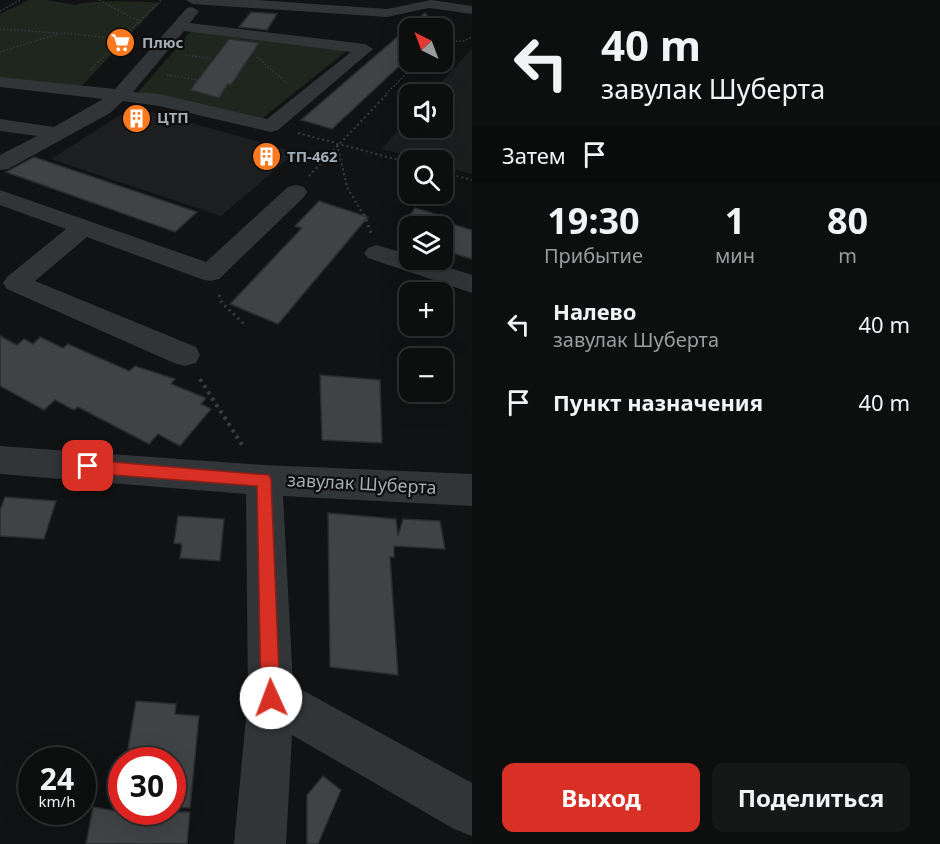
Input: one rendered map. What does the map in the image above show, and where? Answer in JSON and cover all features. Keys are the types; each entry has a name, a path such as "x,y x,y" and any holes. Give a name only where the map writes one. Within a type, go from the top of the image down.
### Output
{"street":[{"path":"193,0 387,13 429,4 472,10"},
{"path":"0,164 104,109 143,71 201,1"},
{"path":"0,82 159,100 271,126 365,49 179,26"},
{"path":"7,103 29,85"},
{"path":"0,125 55,133"},
{"path":"0,197 210,273 296,192"},
{"path":"83,228 16,283 185,355"},
{"path":"377,253 472,284"},
{"name":"завулак Шуберта","path":"0,460 264,480 472,490"},
{"path":"260,844 271,698 264,480"},
{"path":"271,698 472,812"}],"path":[{"path":"0,11 20,0"},
{"path":"99,0 140,22"},
{"path":"70,90 161,0"},
{"path":"0,29 121,39"},
{"path":"225,32 226,37 257,57 304,98"},
{"path":"0,52 62,33"},
{"path":"453,41 463,41 472,37"},
{"path":"296,192 337,144 408,72"},
{"path":"271,126 399,160"},
{"path":"337,144 347,187 367,220 377,253"},
{"path":"453,175 472,180"},
{"path":"210,273 222,303 246,326"},
{"path":"185,355 264,480"}],"shaded area":[{"path":"29,0 47,0 75,5 128,1 160,3 79,89 0,78 0,14"},
{"path":"194,28 349,49 259,121 138,92"},
{"path":"472,48 472,174 453,169 453,150 399,150 399,154 382,149 399,129 399,138 453,138 453,84 440,84"},
{"path":"133,107 296,152 221,216 51,159"}],"building":[{"path":"251,12 277,14 267,30 239,27"},
{"path":"425,13 429,18 419,18"},
{"path":"399,35 399,66 332,129 301,120"},
{"path":"229,39 259,43 231,85 228,84 219,98 190,90"},
{"path":"34,157 197,212 175,232 6,172"},
{"path":"319,201 368,217 278,324 230,304 302,228 295,226"},
{"path":"415,208 442,216 409,216"},
{"path":"453,224 472,230 472,259 453,253"},
{"path":"0,336 17,345 24,339 33,344 40,337 63,348 68,344 129,371 135,366 175,379 171,384 206,398 201,404 211,409 180,446 158,434 149,444 78,407 74,410 55,400 44,410 0,386"},
{"path":"320,375 380,380 382,443 322,440"},
{"path":"5,497 56,501 44,539 0,536 0,510"},
{"path":"328,513 396,519 398,536 403,519 440,521 445,549 394,546 394,557 390,557 398,675 330,667"},
{"path":"178,516 224,519 220,561 180,558 182,544 174,543"},
{"path":"136,701 176,704 175,714 199,716 190,808 186,808 186,747 128,747"},
{"path":"323,776 341,790 318,844 307,844 307,795"},
{"path":"96,808 108,810 108,825 186,825 186,812 190,812 187,844 86,844 90,825 96,825"}],"place":[{"name":"Плюс","path":"121,43"},
{"name":"ЦТП","path":"136,118"},
{"name":"ТП-462","path":"266,157"}],"route":[{"path":"88,466 264,480 271,698"}]}
